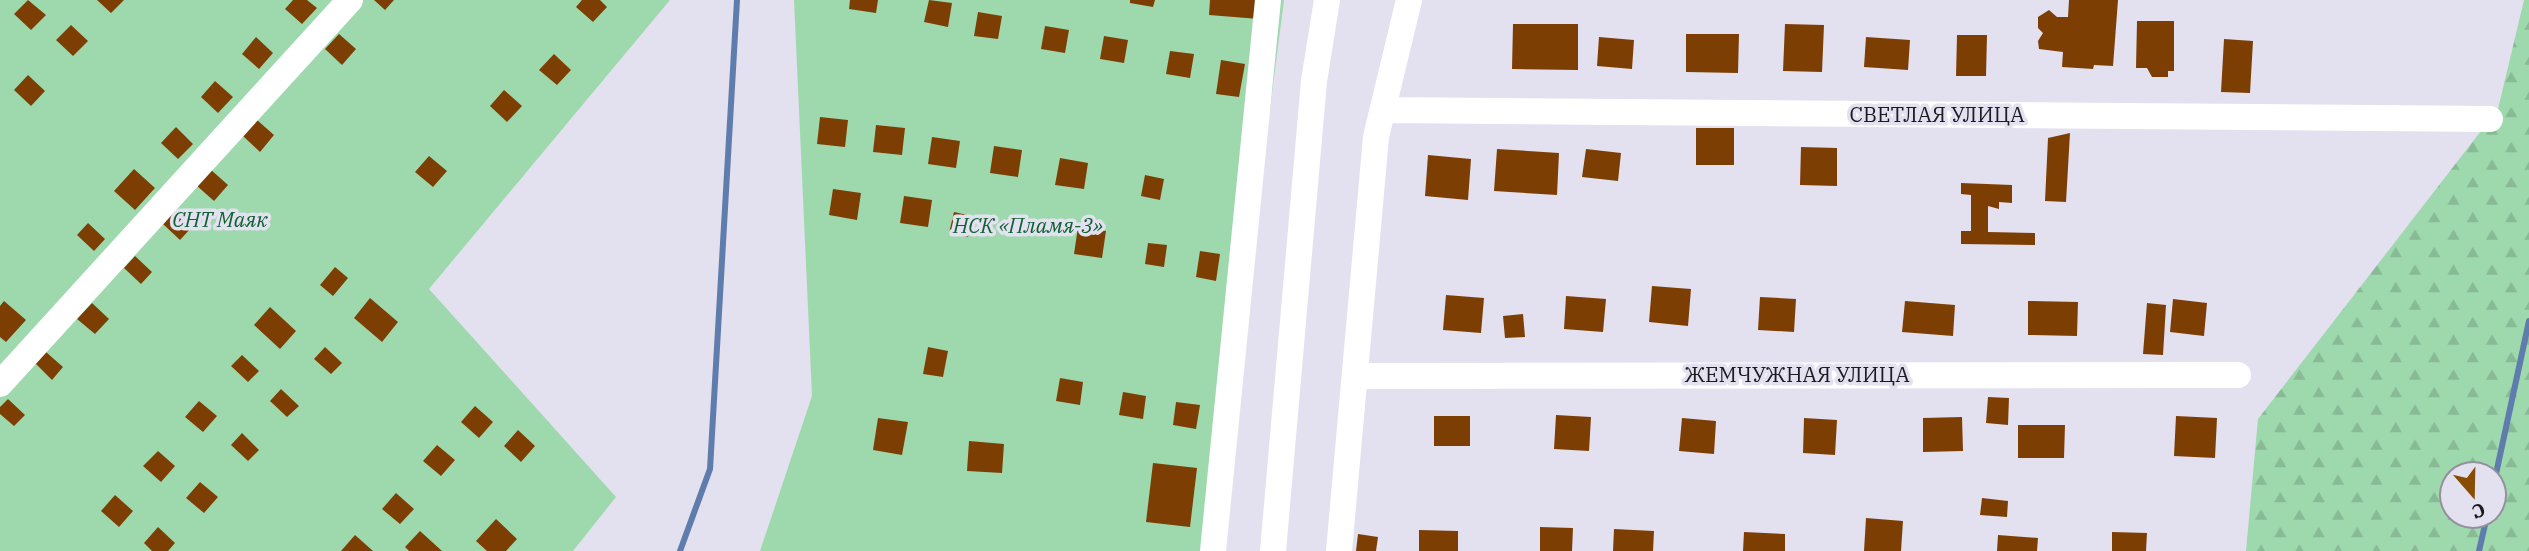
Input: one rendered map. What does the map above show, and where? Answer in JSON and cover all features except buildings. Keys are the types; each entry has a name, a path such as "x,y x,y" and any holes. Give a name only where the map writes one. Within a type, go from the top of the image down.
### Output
{"street":[{"path":"0,384 350,0"},
{"path":"1213,551 1268,0"},
{"path":"1273,551 1314,81 1328,0"},
{"path":"1339,551 1376,136 1385,110 1409,0"},
{"name":"СВЕТЛАЯ УЛИЦА","path":"1385,110 2490,119"},
{"name":"ЖЕМЧУЖНАЯ УЛИЦА","path":"1355,376 2238,375"}],"green space":[{"name":"СНТ Маяк","path":"0,0 670,0 429,289 616,497 573,551 0,551"},
{"name":"НСК «Пламя-3»","path":"794,0 1284,0 1213,551 760,551 812,396"},
{"path":"2524,0 2529,0 2529,551 2246,551 2258,419 2498,109"}],"waterway":[{"path":"680,551 710,469 737,0"},
{"path":"2499,460 2529,321"},
{"path":"2479,551 2484,530"}]}
